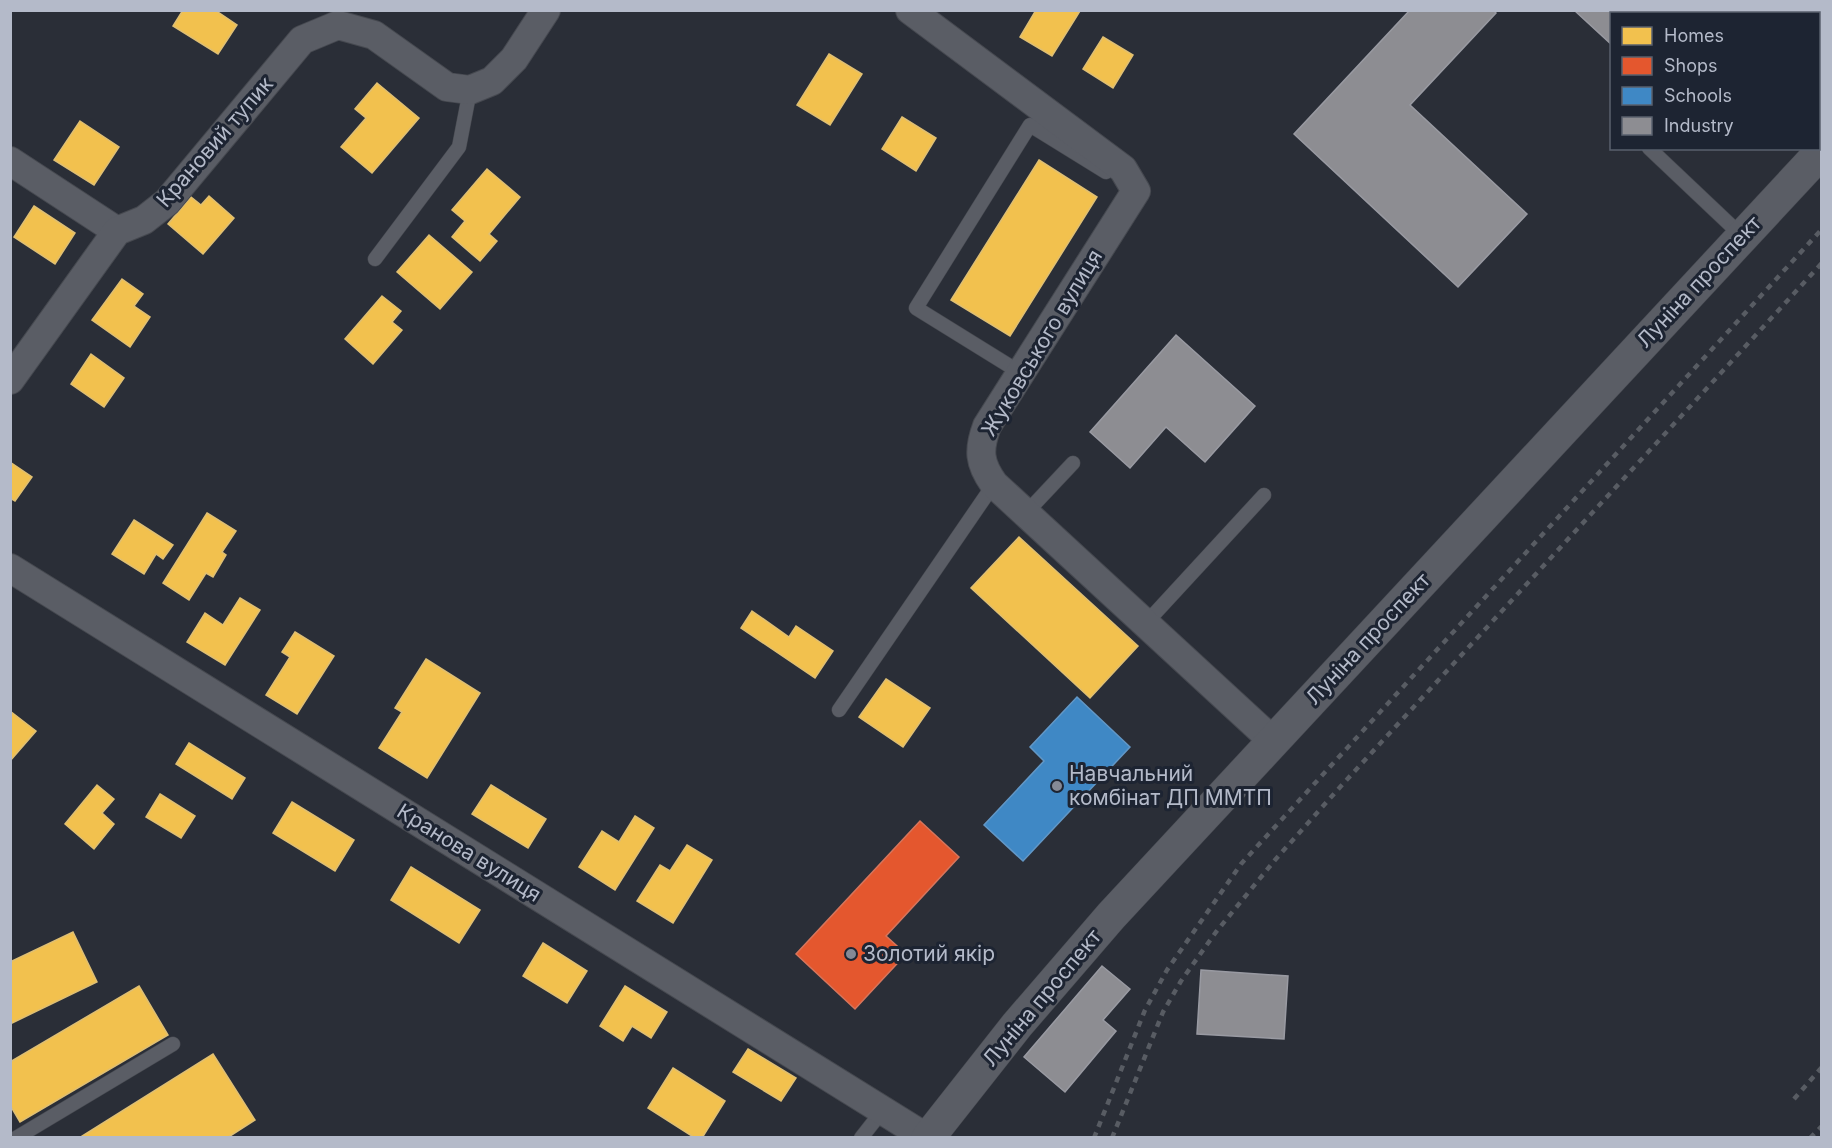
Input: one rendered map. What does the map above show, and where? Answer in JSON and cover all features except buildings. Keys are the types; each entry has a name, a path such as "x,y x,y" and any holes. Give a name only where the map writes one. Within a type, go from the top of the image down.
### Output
{"street":[{"path":"470,90 492,81 514,59 546,10"},
{"path":"910,10 1123,169 1136,191"},
{"name":"Крановий тупик","path":"117,231 144,220 166,202 302,40 338,25 374,35 447,87 470,90"},
{"name":"Луніна проспект","path":"928,1137 1017,1025 1104,924 1821,151"},
{"path":"10,161 117,231 10,380"},
{"name":"Жуковського вулиця","path":"1136,191 987,426 981,441 981,456 985,471 994,484 1273,741"},
{"name":"Кранова вулиця","path":"10,568 928,1137"}],"lane":[{"path":"375,259 459,147 470,90"},
{"path":"1021,373 916,308 1030,125 1136,191"},
{"path":"1651,150 1742,236"},
{"path":"1026,513 1073,462"},
{"path":"839,710 994,484"},
{"path":"1146,623 1264,495"},
{"path":"16,1137 172,1044"},
{"path":"861,1137 883,1110"}],"railway":[{"path":"1094,1138 1145,1010 1167,970 1241,864 1822,229"},
{"path":"1112,1138 1163,1012 1181,981 1216,932 1275,860 1341,786 1822,263"},
{"path":"1794,1099 1822,1067"},
{"path":"1810,1138 1822,1126"}],"place":[{"name":"Навчальний комбінат ДП ММТП","path":"1057,786"},
{"name":"Золотий якір","path":"851,954"}]}
